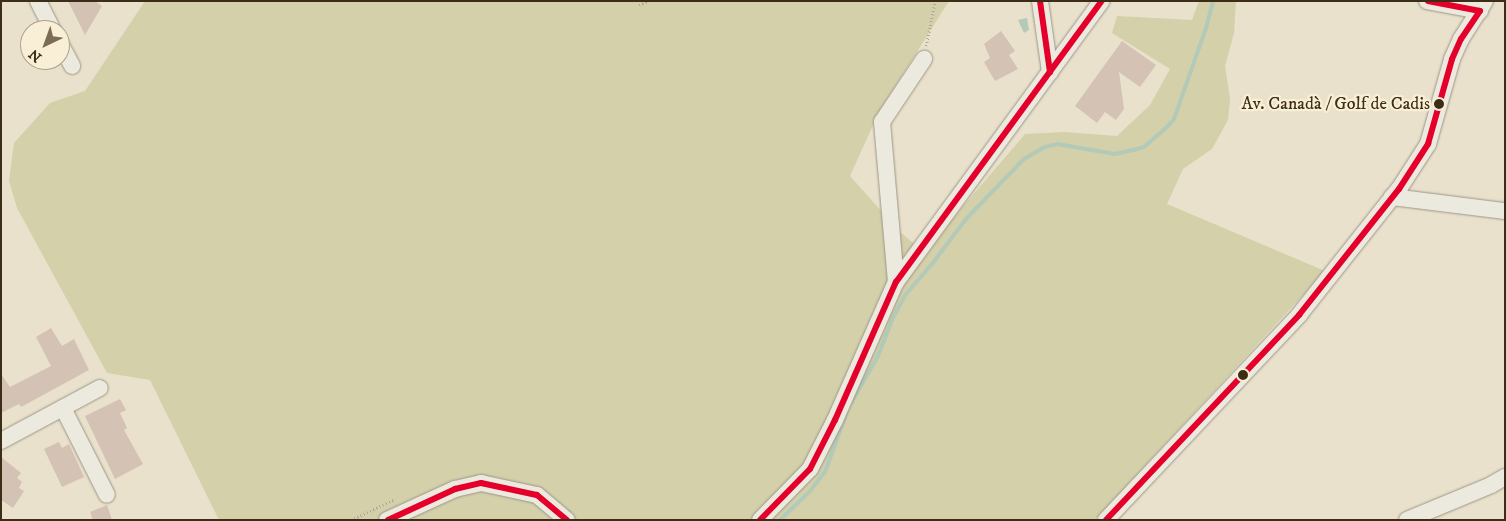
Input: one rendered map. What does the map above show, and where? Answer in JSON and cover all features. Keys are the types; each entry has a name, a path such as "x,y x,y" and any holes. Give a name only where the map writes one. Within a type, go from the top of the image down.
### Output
{"street":[{"path":"38,1 48,20"},
{"path":"1040,1 1050,72"},
{"path":"760,520 810,469 835,420 896,282 1102,1"},
{"path":"1106,520 1299,315 1392,197 1428,144 1452,59 1461,39 1482,6 1427,1"},
{"path":"896,282 882,122 924,59"},
{"path":"70,62 72,66"},
{"path":"1392,197 1505,211"},
{"path":"1,441 100,388"},
{"path":"63,408 107,495"},
{"path":"1407,520 1483,489 1505,477"},
{"path":"387,520 455,489 481,483 537,494 567,520"}],"path":[{"path":"640,5 648,1"},
{"path":"924,59 935,1"}],"shaded area":[{"path":"145,1 949,1 879,112 850,176 899,231 924,252 1025,134 1064,132 1117,136 1150,105 1170,69 1112,33 1117,16 1192,20 1199,1 1236,1 1234,33 1225,66 1230,99 1228,120 1212,149 1183,169 1167,204 1325,271 1095,520 219,520 150,380 107,373 17,208 9,181 14,143 50,103 85,91"},
{"path":"1027,18 1029,30 1024,33 1018,20"}],"building":[{"path":"68,1 95,1 102,6 85,35"},
{"path":"1001,31 1015,51 1009,55 1018,69 995,81 984,62 990,58 984,44"},
{"path":"1122,41 1156,65 1140,87 1119,72 1124,109 1116,120 1105,112 1097,123 1075,106"},
{"path":"51,328 62,346 74,339 89,370 21,407 19,404 1,413 1,374 10,387 51,366 36,337"},
{"path":"120,399 126,410 120,413 127,428 124,430 143,464 115,479 85,416"},
{"path":"59,442 62,448 69,444 84,477 62,487 44,449"},
{"path":"1,457 21,473 17,478 22,482 19,488 24,491 13,508 1,500"},
{"path":"107,505 112,520 93,520 90,512"}],"waterway":[{"path":"851,403 878,356 893,318 906,294 932,264 966,219 1024,159 1045,147 1057,144 1115,154 1134,150 1144,147 1168,126 1174,119 1206,28 1213,1"},
{"path":"780,520 810,491 825,472 847,412"}],"transit line":[{"path":"1040,1 1050,72"},
{"path":"760,520 810,469 835,420 896,282 1102,1"},
{"path":"1106,520 1299,315 1399,189 1428,144 1452,59 1461,39 1480,11 1428,1"},
{"path":"388,520 455,489 481,483 537,495 567,520"}],"place":[{"name":"Av. Canadà / Golf de Cadis","path":"1439,104"}]}
